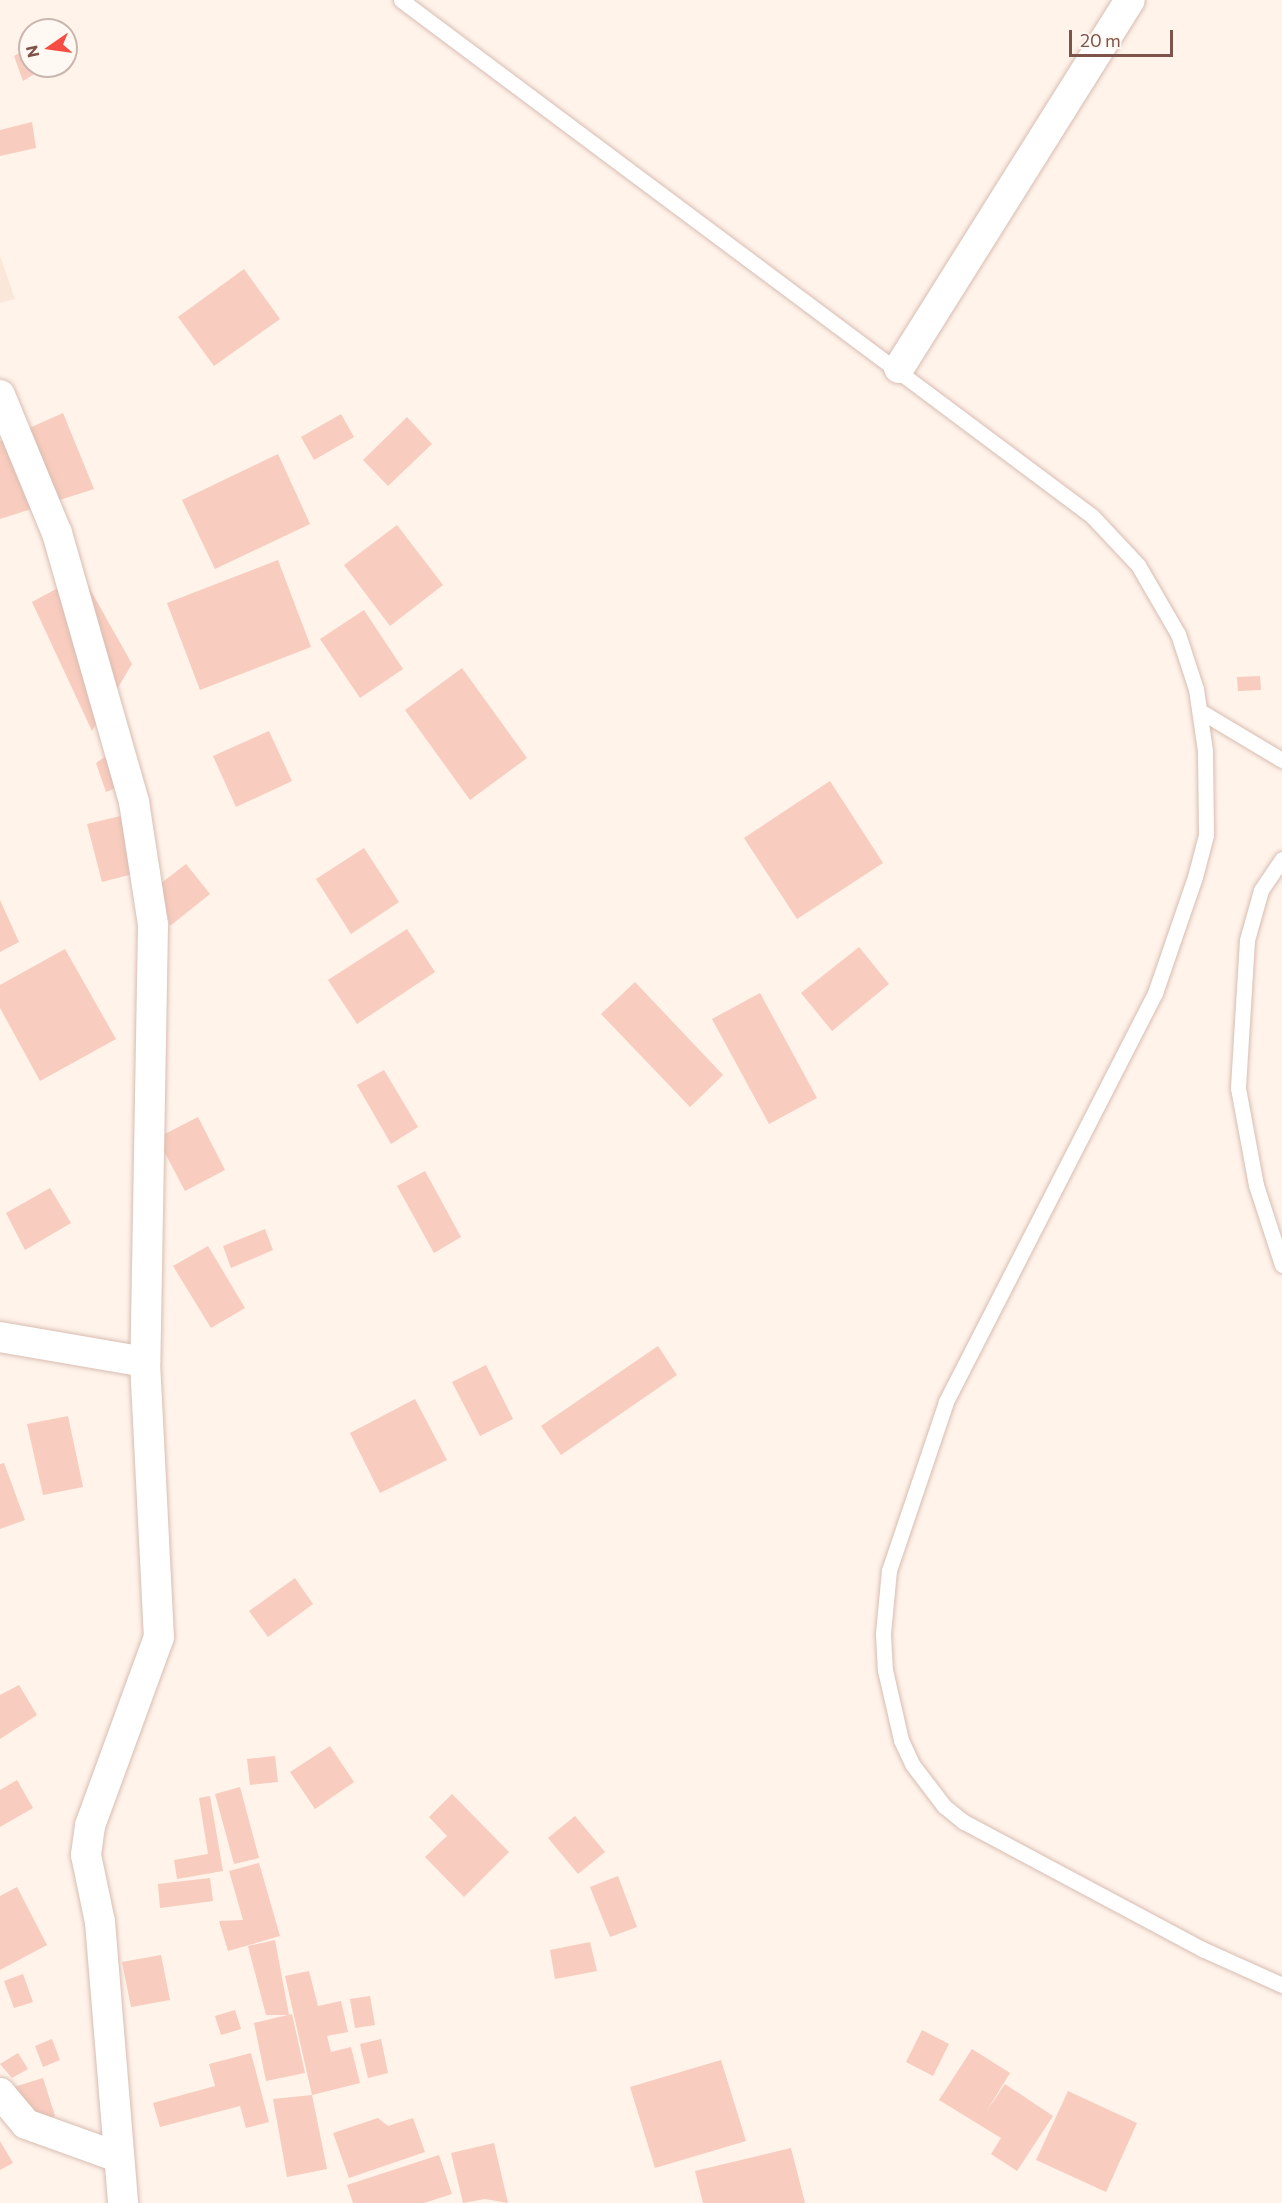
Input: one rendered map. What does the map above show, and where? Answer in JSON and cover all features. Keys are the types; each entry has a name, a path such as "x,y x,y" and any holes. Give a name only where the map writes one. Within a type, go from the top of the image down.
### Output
{"street":[{"path":"899,368 1130,0"},
{"path":"0,395 61,544 134,802 153,925 146,1362 159,1637 90,1826 86,1855 100,1922 123,2203"},
{"path":"0,1337 146,1362"},
{"path":"0,2093 26,2124 118,2157"}],"lane":[{"path":"401,0 899,368 1117,540 1160,598 1178,634 1200,711 1206,835 1183,918 1155,993 946,1402 897,1539 883,1634 885,1671 901,1740 912,1764 944,1806 987,1836 1202,1949 1282,1985"},
{"path":"1200,711 1282,760"},
{"path":"1282,859 1261,890 1247,940 1238,1088 1256,1185 1282,1265"}],"shaded area":[{"path":"0,256 15,299 0,303"}],"building":[{"path":"18,54 18,67 14,56"},
{"path":"32,122 36,148 0,156 0,130"},
{"path":"244,269 280,319 214,366 178,317"},
{"path":"63,413 94,489 0,519 0,441"},
{"path":"341,414 354,437 314,460 301,437"},
{"path":"407,417 432,444 388,486 363,460"},
{"path":"278,454 310,524 215,569 182,500"},
{"path":"397,525 443,585 390,626 344,565"},
{"path":"278,560 311,647 200,690 167,603"},
{"path":"82,575 132,664 92,731 32,602"},
{"path":"364,610 403,669 360,698 320,639"},
{"path":"462,668 527,758 470,800 405,710"},
{"path":"1260,676 1261,690 1238,691 1237,677"},
{"path":"269,731 292,781 236,807 213,756"},
{"path":"110,753 121,786 106,792 96,763"},
{"path":"830,781 883,863 797,919 744,838"},
{"path":"129,814 144,871 102,882 87,824"},
{"path":"364,848 399,902 351,934 316,879"},
{"path":"186,864 210,894 170,926 160,884"},
{"path":"0,900 19,942 0,952"},
{"path":"407,929 435,972 357,1024 328,980"},
{"path":"859,947 889,984 832,1031 801,993"},
{"path":"65,949 116,1039 40,1081 0,1008 0,985"},
{"path":"635,982 723,1075 690,1107 601,1014"},
{"path":"760,993 817,1098 769,1124 712,1019"},
{"path":"384,1070 418,1127 391,1144 357,1085"},
{"path":"198,1117 225,1170 185,1191 157,1138"},
{"path":"425,1171 461,1237 434,1253 397,1186"},
{"path":"50,1188 71,1223 25,1250 6,1213"},
{"path":"265,1229 273,1250 231,1268 223,1246"},
{"path":"208,1246 245,1308 211,1328 173,1266"},
{"path":"658,1346 677,1375 561,1455 541,1426"},
{"path":"486,1365 513,1419 480,1436 452,1382"},
{"path":"415,1399 447,1460 380,1493 350,1433"},
{"path":"68,1416 83,1487 43,1495 27,1424"},
{"path":"4,1463 25,1520 0,1529 0,1464"},
{"path":"295,1578 313,1604 268,1637 249,1611"},
{"path":"19,1685 37,1715 0,1739 0,1695"},
{"path":"330,1746 354,1782 315,1809 290,1772"},
{"path":"275,1756 278,1782 250,1785 247,1759"},
{"path":"17,1780 33,1808 0,1827 0,1790"},
{"path":"240,1787 259,1858 234,1864 215,1794"},
{"path":"452,1794 509,1852 464,1897 425,1857 447,1836 429,1817"},
{"path":"210,1796 223,1871 177,1879 174,1860 208,1854 199,1798"},
{"path":"575,1816 605,1852 578,1874 548,1838"},
{"path":"259,1863 280,1936 228,1951 219,1921 243,1920 229,1871"},
{"path":"618,1876 637,1927 610,1937 590,1887"},
{"path":"210,1878 213,1901 160,1908 158,1884"},
{"path":"17,1887 47,1945 0,1970 0,1896"},
{"path":"275,1940 289,2015 266,2015 248,1946"},
{"path":"590,1942 597,1971 555,1979 550,1950"},
{"path":"161,1955 170,2000 131,2007 122,1962"},
{"path":"309,1971 318,2006 341,2001 348,2032 327,2036 331,2052 351,2047 360,2083 312,2095 285,1976"},
{"path":"23,1974 33,2002 14,2008 4,1981"},
{"path":"370,1996 375,2025 355,2028 350,1999"},
{"path":"235,2010 241,2029 221,2035 215,2016"},
{"path":"292,2014 305,2073 266,2081 254,2023"},
{"path":"922,2030 949,2044 933,2076 906,2062"},
{"path":"52,2039 60,2060 43,2067 35,2046"},
{"path":"381,2039 388,2073 368,2078 360,2044"},
{"path":"972,2049 1010,2073 986,2112 1005,2084 1053,2116 1017,2171 991,2154 1001,2138 939,2100"},
{"path":"18,2053 28,2069 12,2078 0,2064"},
{"path":"251,2053 269,2122 246,2128 240,2106 160,2127 153,2103 215,2086 209,2064"},
{"path":"721,2060 746,2141 655,2168 630,2087"},
{"path":"43,2078 55,2116 37,2122 14,2087"},
{"path":"1068,2091 1137,2123 1106,2192 1036,2160"},
{"path":"312,2095 327,2169 287,2177 273,2099"},
{"path":"378,2118 388,2126 413,2118 425,2152 349,2178 333,2133"},
{"path":"0,2141 13,2163 0,2170"},
{"path":"494,2143 508,2203 485,2199 463,2203 451,2153"},
{"path":"791,2148 805,2203 703,2203 695,2171"},
{"path":"439,2155 452,2194 424,2203 353,2203 347,2185"}]}
